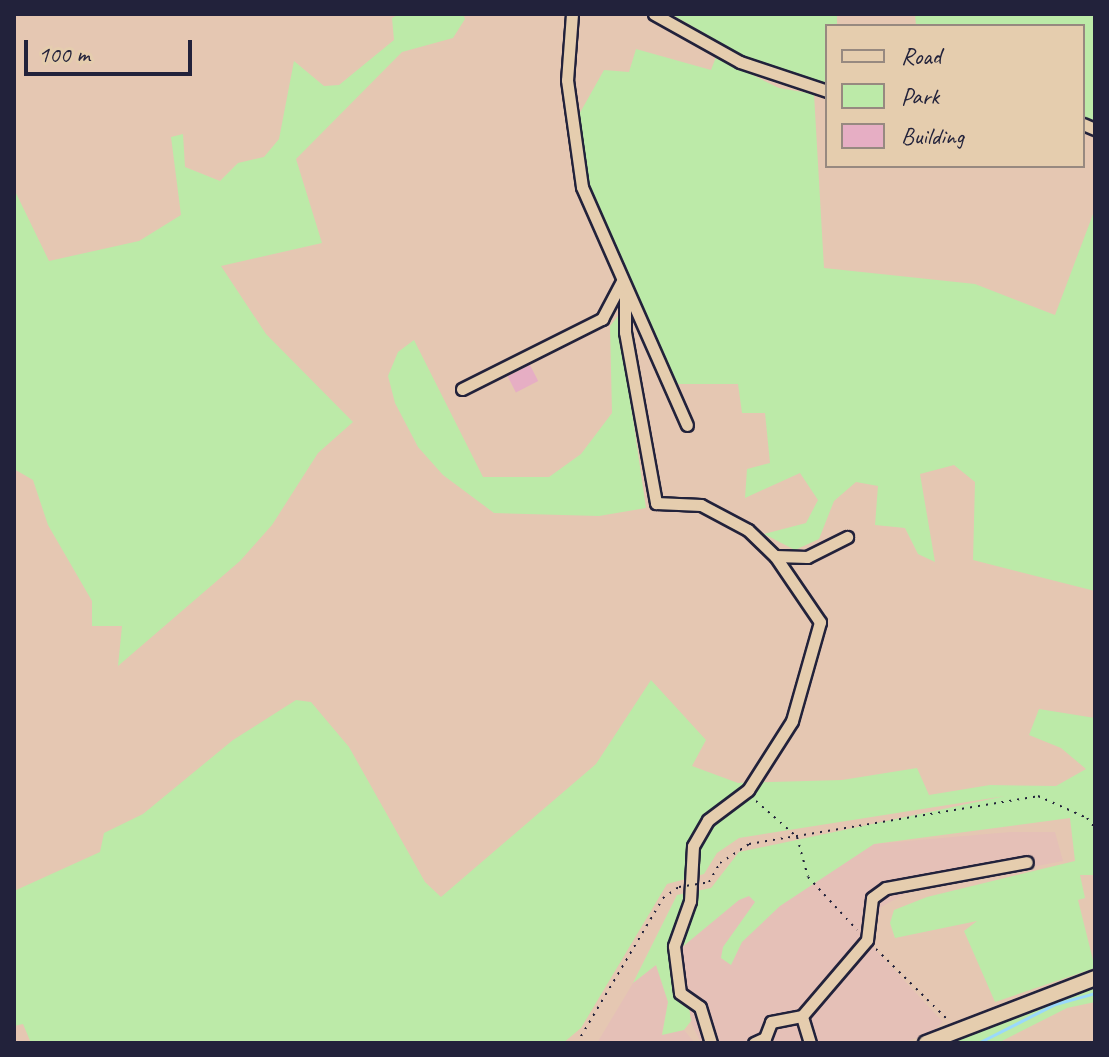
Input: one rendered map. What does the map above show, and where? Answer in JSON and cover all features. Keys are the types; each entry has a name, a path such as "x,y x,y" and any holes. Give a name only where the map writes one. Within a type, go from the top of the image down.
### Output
{"main road":[{"path":"926,1043 1095,978"}],"street":[{"path":"572,14 567,80 576,162 623,286 665,367 687,425"},
{"path":"654,14 740,62 825,90"},
{"path":"462,389 602,319 623,286"},
{"path":"623,286 625,332 656,503 710,508 748,530 775,556 820,622 792,721 748,790 698,831 690,901 674,946 680,993 700,1007 711,1043"},
{"path":"775,556 807,557 847,537"},
{"path":"754,1043 765,1038 771,1022 802,1016 867,940 867,912 886,888 1027,862"},
{"path":"802,1016 810,1043"}],"path":[{"path":"748,790 797,837 808,877 956,1030"},
{"path":"577,1043 663,898 679,887 709,882 734,850 1038,796 1087,818 1095,828"}],"shaded area":[{"path":"1010,832 1055,832 1063,861 912,890 881,907 872,946 943,1022 933,1031 904,1043 701,1043 685,1010 680,941 732,887 810,883 874,844"},
{"path":"656,965 668,1002 662,1034 684,1030 695,1043 597,1043 633,983"}],"green space":[{"path":"399,14 463,14 465,19 453,38 402,52 296,159 322,243 221,266 266,334 353,422 318,453 272,525 240,561 118,666 122,626 92,626 92,601 48,525 33,480 14,469 14,189 49,261 139,241 181,215 171,137 183,134 185,167 220,181 238,163 264,157 279,139 294,61 324,86 339,85 394,40 392,18"},
{"path":"671,14 837,14 837,24 825,24 825,85 756,63"},
{"path":"915,14 1095,14 1095,123 1085,120 1085,24 916,24"},
{"path":"636,49 711,70 716,57 779,88 814,94 824,268 975,284 1055,315 1095,209 1095,591 973,560 975,482 954,465 920,474 935,562 918,554 905,528 875,525 878,486 856,482 834,501 819,539 795,550 764,534 806,523 818,500 800,473 745,498 747,469 770,463 765,413 742,413 738,384 677,384 587,180 577,118 604,70 629,72"},
{"path":"618,316 646,508 599,516 494,513 443,475 418,447 395,403 388,376 398,352 414,340 483,477 549,477 581,454 612,413 610,326"},
{"path":"651,680 706,740 692,766 738,783 842,780 917,768 929,795 990,785 1056,786 1086,769 1061,748 1029,735 1039,709 1095,718 1095,875 1080,875 1085,898 1078,900 1095,968 995,1002 964,931 977,921 895,938 890,923 894,910 927,897 1075,861 1070,818 874,844 780,906 742,942 731,965 721,958 723,947 755,902 749,896 739,900 681,948 691,1021 684,1030 662,1035 668,1002 656,965 633,983 677,895 711,888 739,852 1005,796 739,838 717,853 704,874 667,884 581,1028 563,1043 31,1043 23,1024 14,1026 14,891 100,852 104,833 143,814 233,740 296,700 311,702 349,747 425,882 441,897 596,764"},
{"path":"1095,985 1095,1002 1067,1008 998,1043 941,1043"}],"building":[{"path":"530,365 538,381 516,392 508,376"}],"waterway":[{"path":"978,1043 1055,1004 1095,993"}]}
